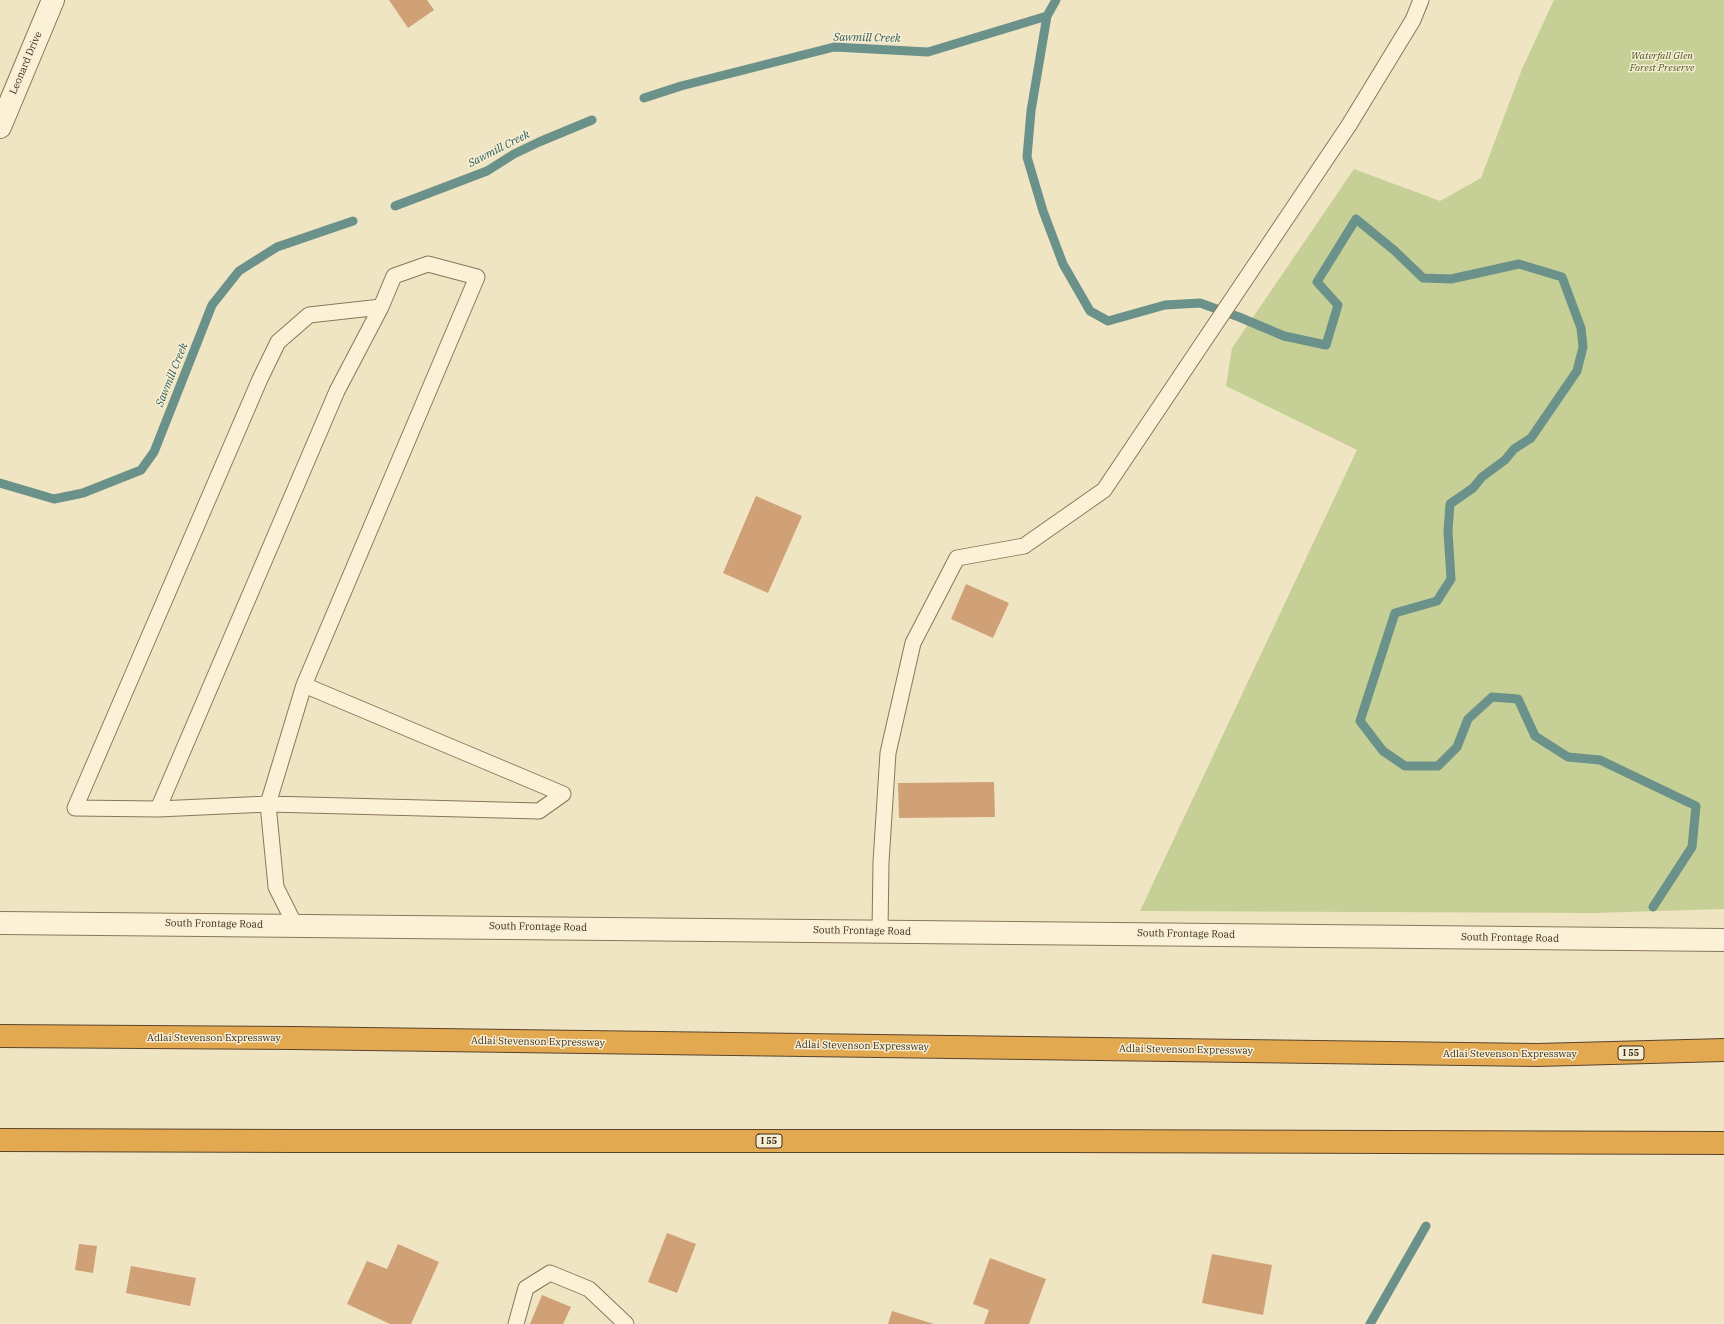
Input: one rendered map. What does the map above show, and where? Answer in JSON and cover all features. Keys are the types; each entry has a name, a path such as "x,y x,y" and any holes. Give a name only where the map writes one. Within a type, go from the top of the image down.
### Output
{"highway":[{"name":"Adlai Stevenson Expressway","path":"0,1036 285,1038 1537,1055 1724,1050"},
{"name":"I 55","path":"0,1140 295,1142 1076,1141 1724,1143"}],"street":[{"name":"Leonard Drive","path":"0,126 53,0"},
{"name":"South Frontage Road","path":"0,923 1724,940"}],"lane":[{"path":"880,931 881,862 888,753 913,643 957,558 1024,546 1104,490 1349,125 1413,20 1421,0"},
{"path":"158,809 337,391 381,307 394,276 428,264 477,278 304,685 268,804 276,887 295,925"},
{"path":"304,685 563,794 539,811 268,804 158,809 76,808 257,386 278,342 309,315 381,307"},
{"path":"516,1324 526,1288 550,1273 589,1289 626,1324"}],"green space":[{"name":"Waterfall Glen Forest Preserve","path":"1554,0 1724,0 1724,909 1594,913 1140,911 1357,450 1226,386 1232,348 1354,169 1440,201 1481,178 1522,69"}],"building":[{"path":"389,0 427,0 434,10 408,28"},
{"path":"756,496 802,516 768,593 723,573"},
{"path":"966,584 1009,603 993,638 951,619"},
{"path":"994,782 995,817 899,818 898,783"},
{"path":"667,1233 696,1244 677,1293 648,1282"},
{"path":"79,1244 97,1246 93,1273 75,1270"},
{"path":"398,1244 439,1262 411,1324 390,1324 347,1304 367,1261 387,1269"},
{"path":"1212,1254 1272,1265 1263,1315 1202,1303"},
{"path":"990,1258 1046,1279 1029,1324 984,1324 989,1310 973,1304"},
{"path":"131,1266 196,1278 190,1306 126,1293"},
{"path":"542,1295 571,1307 563,1324 530,1324"},
{"path":"892,1311 934,1324 888,1324"}],"waterway":[{"path":"1056,0 1047,16 1031,111 1027,157 1043,211 1063,264 1090,311 1108,321 1165,305 1200,303 1239,317 1284,336 1326,345 1338,305 1317,282 1356,219 1395,251 1423,278 1451,279 1519,264 1562,277 1581,328 1583,347 1577,371 1531,438 1514,449 1505,460 1482,477 1473,488 1450,504 1448,531 1451,579 1437,601 1395,613 1360,721 1383,751 1405,766 1438,766 1457,747 1468,719 1492,697 1518,699 1535,736 1568,757 1600,760 1696,806 1692,847 1653,907"},
{"name":"Sawmill Creek","path":"644,98 681,86 834,47 928,52 1047,16"},
{"name":"Sawmill Creek","path":"395,206 487,171 514,154 592,120"},
{"name":"Sawmill Creek","path":"0,483 54,499 83,493 141,470 154,452 212,305 239,271 277,247 353,221"},
{"path":"1370,1324 1426,1226"}]}
